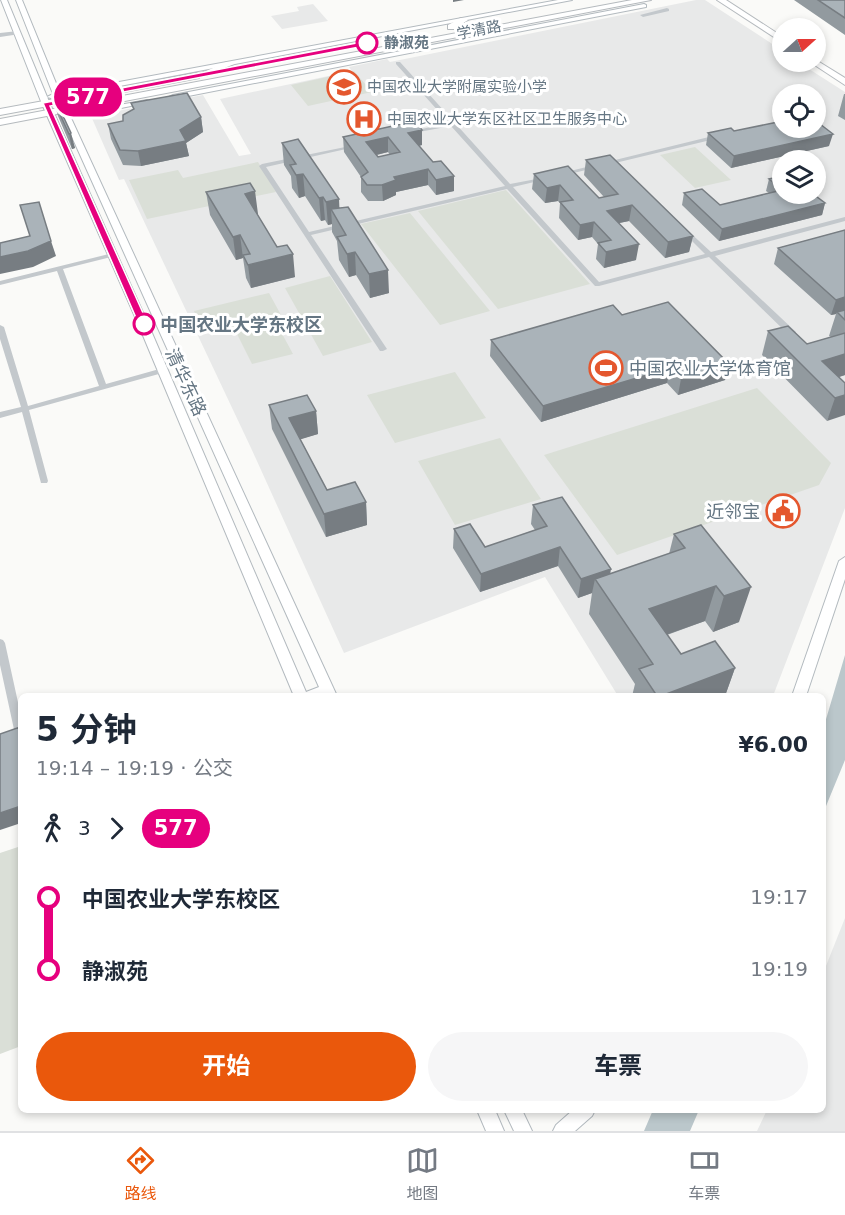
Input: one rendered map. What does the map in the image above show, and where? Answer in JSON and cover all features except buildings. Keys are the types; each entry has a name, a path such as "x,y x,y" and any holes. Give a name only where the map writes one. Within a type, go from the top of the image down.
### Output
{"main road":[{"name":"清华东路","path":"4,0 300,693"},
{"name":"清华东路","path":"19,0 62,106 328,693"},
{"name":"学清路","path":"62,106 230,64 569,0"},
{"name":"学清路","path":"62,106 203,74 595,0"},
{"path":"721,0 772,34"},
{"path":"734,0 772,25"},
{"name":"学清路","path":"62,106 584,10 646,5"},
{"path":"451,27 464,20"},
{"path":"826,60 845,72"},
{"path":"203,74 230,64"},
{"path":"826,70 845,82"},
{"path":"0,112 47,105 62,106"},
{"path":"0,122 47,105 62,106"},
{"path":"800,693 845,561"},
{"path":"487,1113 495,1131"},
{"path":"514,1113 523,1131"},
{"path":"562,1131 583,1113"}],"street":[{"path":"646,5 667,10"},
{"path":"0,35 18,33"},
{"path":"398,63 597,285 845,219"},
{"path":"399,136 453,124"},
{"path":"308,234 726,135"},
{"path":"358,145 262,166 383,349"},
{"path":"614,162 622,170"},
{"path":"679,225 797,338"},
{"path":"0,283 113,255"},
{"path":"59,268 103,387"},
{"path":"0,327 44,482"},
{"path":"0,414 163,370"},
{"path":"0,643 18,725"}],"shaded area":[{"name":"中国农业大学东校区","path":"705,0 772,44 772,72 814,72 845,92 845,508 774,693 616,693 545,577 344,653 251,448 124,179 119,180 91,116 203,95 239,156 251,154 220,99 352,71 349,67 387,59 390,62"},
{"path":"313,4 328,21 282,29 271,16 299,11 297,7"},
{"path":"354,71 372,92 308,106 291,85"},
{"path":"695,147 731,180 695,188 660,155"},
{"path":"258,162 276,192 147,219 129,180 178,170 183,178"},
{"path":"506,190 590,284 498,309 418,211"},
{"path":"410,213 490,311 440,325 361,224"},
{"path":"330,276 372,342 323,356 285,288"},
{"path":"269,293 281,315 273,317 293,354 252,364 233,326 204,333 194,311"},
{"path":"455,372 486,418 395,443 367,395"},
{"path":"757,388 831,463 819,485 617,555 544,455"},
{"path":"500,438 541,499 455,525 418,461"},
{"path":"845,655 845,760 826,806 826,719"},
{"path":"18,847 18,1047 0,1054 0,853"},
{"path":"845,918 845,1131 757,1131 766,1113 826,1113 826,966"},
{"path":"652,1113 698,1113 690,1131 644,1131"}],"bus line":[{"name":"577","path":"144,324 46,104 367,43"}],"place":[{"name":"静淑苑","path":"367,43"},
{"name":"中国农业大学附属实验小学","path":"344,87"},
{"name":"中国农业大学东区社区卫生服务中心","path":"364,119"},
{"name":"中国农业大学东校区","path":"144,324"},
{"name":"中国农业大学体育馆","path":"606,368"},
{"name":"近邻宝","path":"783,511"}]}
